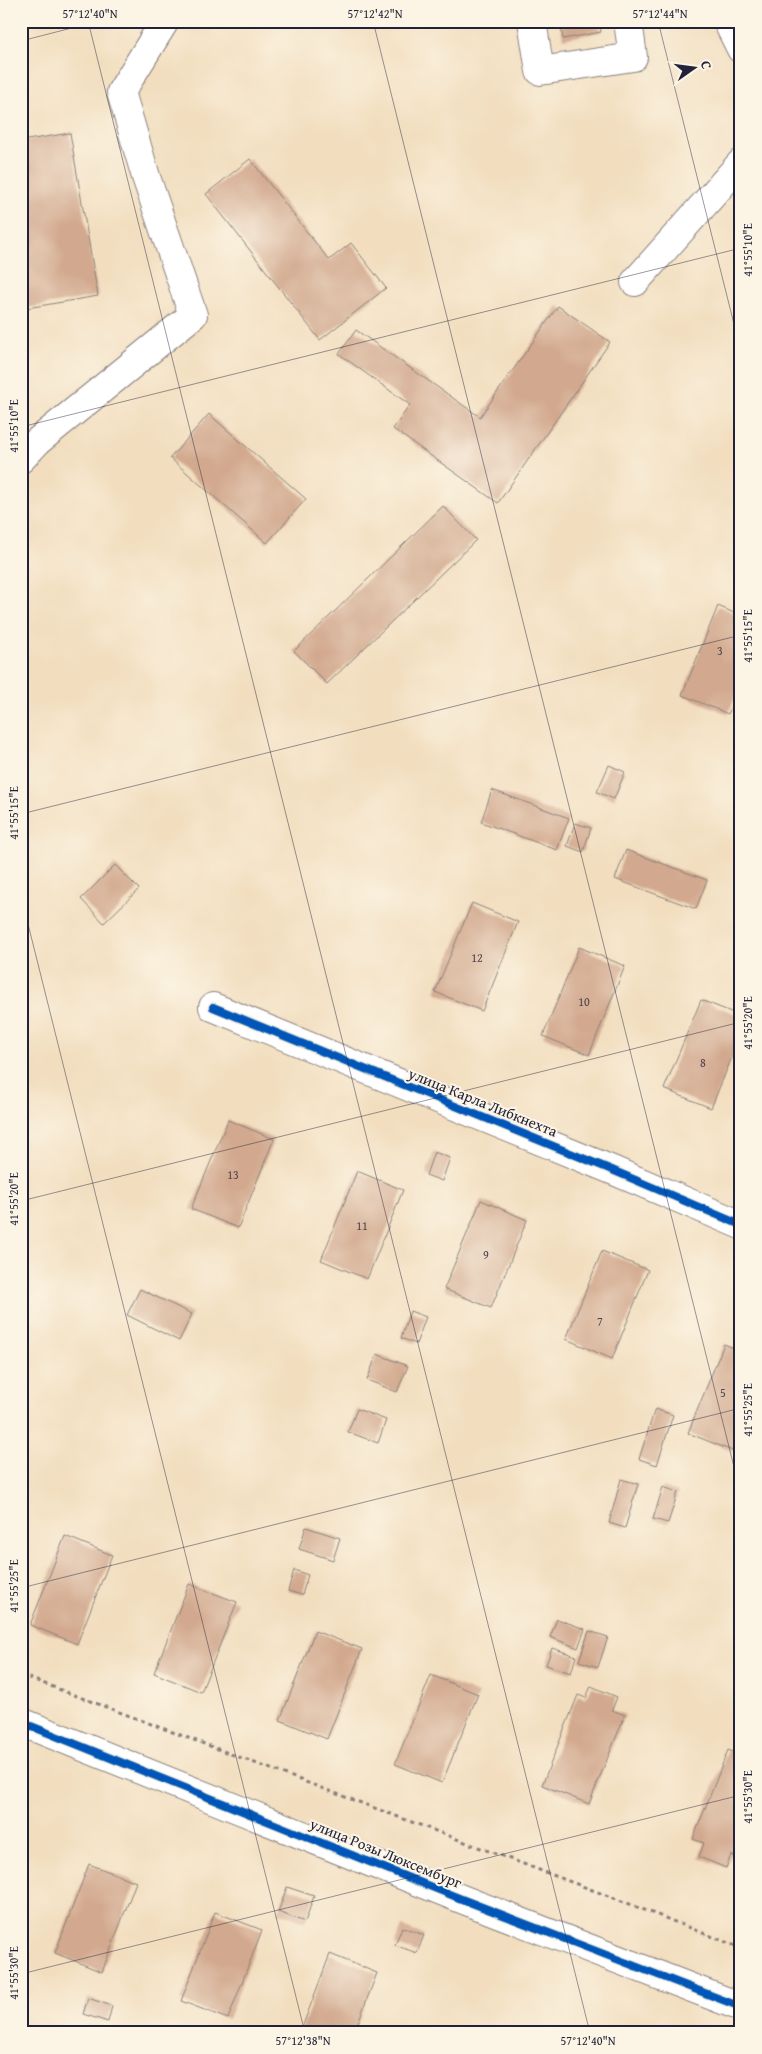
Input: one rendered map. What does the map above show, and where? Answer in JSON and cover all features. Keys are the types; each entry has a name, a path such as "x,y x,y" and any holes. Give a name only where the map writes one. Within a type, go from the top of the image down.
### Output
{"street":[{"path":"21,459 38,441 193,315 146,177 121,92 165,21"},
{"path":"532,21 540,71 633,57 628,21"},
{"path":"727,21 741,49"},
{"path":"635,282 741,163"},
{"name":"улица Карла Либкнехта","path":"213,1007 612,1170 741,1225"},
{"name":"улица Розы Люксембург","path":"21,1722 464,1900 741,2007"}],"path":[{"path":"21,1676 618,1899 741,1948"}],"building":[{"path":"560,21 599,21 601,32 563,39"},
{"path":"70,133 98,296 21,309 21,141"},
{"path":"250,159 329,260 351,243 386,288 320,340 206,194"},
{"path":"558,306 610,342 498,503 393,429 410,405 339,354 356,330 480,417"},
{"path":"209,414 306,499 267,543 170,458"},
{"path":"443,506 476,540 327,684 294,651"},
{"path":"718,606 741,616 741,684 728,714 682,695"},
{"path":"609,765 625,772 614,799 597,792"},
{"path":"492,790 569,818 557,850 481,822"},
{"path":"575,823 591,828 583,852 567,846"},
{"path":"626,850 707,880 696,909 615,879"},
{"path":"115,865 139,889 104,923 81,899"},
{"path":"472,903 518,922 482,1011 435,992"},
{"path":"579,947 625,966 589,1055 543,1036"},
{"path":"701,1000 741,1016 741,1035 711,1108 664,1089"},
{"path":"228,1120 274,1139 238,1228 191,1209"},
{"path":"434,1152 450,1158 442,1181 426,1175"},
{"path":"357,1171 403,1190 367,1279 321,1260"},
{"path":"481,1200 527,1220 491,1308 444,1289"},
{"path":"602,1251 648,1270 612,1359 566,1339"},
{"path":"140,1289 192,1314 179,1341 127,1315"},
{"path":"410,1311 426,1317 416,1344 401,1338"},
{"path":"724,1344 741,1351 741,1438 735,1452 688,1433"},
{"path":"377,1354 408,1366 397,1392 367,1380"},
{"path":"357,1409 386,1420 378,1443 348,1432"},
{"path":"655,1409 673,1415 657,1465 639,1459"},
{"path":"621,1479 638,1484 625,1528 609,1523"},
{"path":"663,1487 678,1492 668,1523 653,1519"},
{"path":"306,1527 340,1538 333,1560 299,1549"},
{"path":"65,1536 112,1555 77,1644 30,1625"},
{"path":"294,1570 308,1575 302,1595 288,1591"},
{"path":"189,1584 237,1602 201,1692 154,1673"},
{"path":"557,1619 585,1629 578,1648 550,1637"},
{"path":"315,1631 362,1649 327,1739 280,1720"},
{"path":"589,1631 608,1637 598,1667 579,1661"},
{"path":"552,1648 576,1656 571,1673 546,1665"},
{"path":"431,1675 478,1694 442,1783 395,1764"},
{"path":"591,1686 617,1697 612,1710 625,1715 589,1804 542,1785 578,1695 586,1698"},
{"path":"741,1748 741,1855 739,1859 731,1855 726,1868 699,1857 704,1843 693,1839 728,1750 738,1754"},
{"path":"89,1864 136,1882 102,1972 55,1953"},
{"path":"287,1887 314,1896 305,1922 278,1912"},
{"path":"215,1912 262,1930 228,2019 181,2001"},
{"path":"402,1927 424,1935 417,1953 395,1945"},
{"path":"330,1954 377,1973 354,2033 300,2033"},
{"path":"88,1998 112,2006 108,2022 83,2014"}],"cycle path":[{"path":"213,1007 612,1170 741,1225"},
{"path":"21,1722 464,1900 741,2007"}]}
